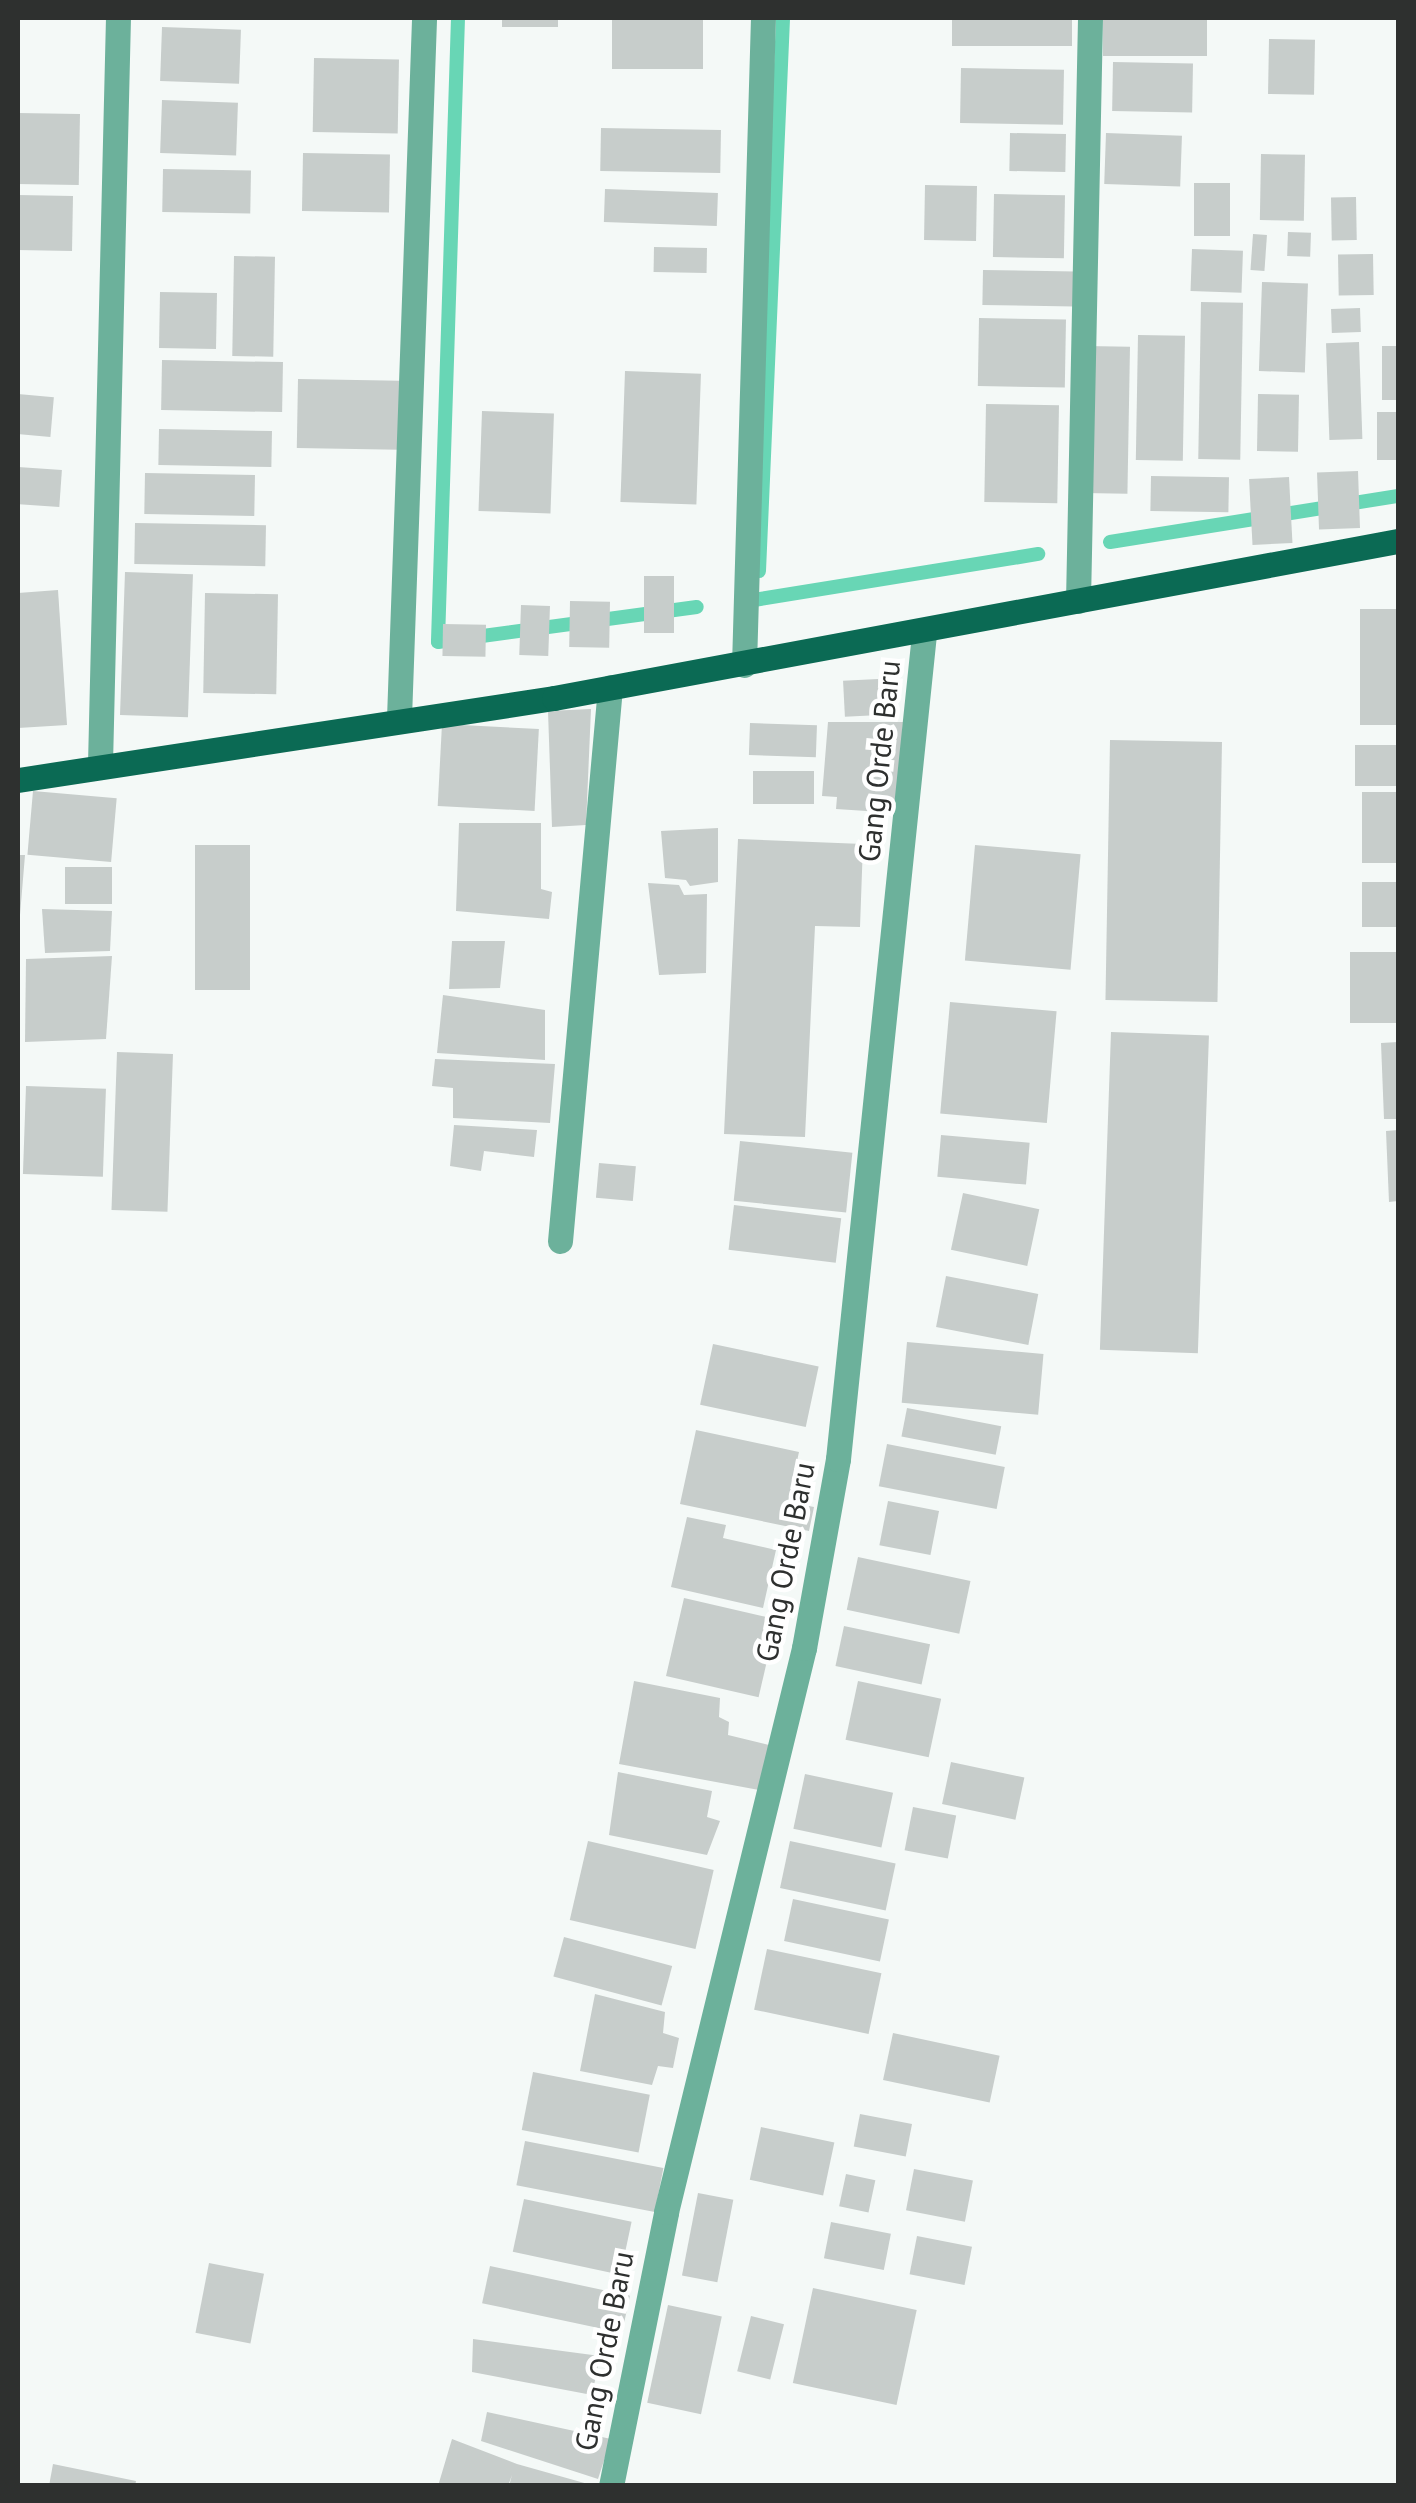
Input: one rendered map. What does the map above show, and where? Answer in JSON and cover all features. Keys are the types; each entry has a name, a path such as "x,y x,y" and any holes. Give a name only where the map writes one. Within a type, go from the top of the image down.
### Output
{"main road":[{"path":"18,780 924,634 1398,541"}],"street":[{"path":"100,764 118,18"},
{"path":"400,718 424,18"},
{"path":"744,664 763,18"},
{"path":"1078,601 1090,18"},
{"name":"Gang Orde Baru","path":"611,2486 666,2212 804,1648 838,1459 924,634"},
{"path":"560,1241 610,687"}],"building":[{"path":"502,18 558,18 558,27 502,27"},
{"path":"612,18 703,18 703,69 612,69"},
{"path":"952,18 1072,18 1072,46 952,46"},
{"path":"1103,18 1207,18 1207,56 1103,56"},
{"path":"162,27 241,30 239,84 160,81"},
{"path":"1269,39 1315,40 1314,95 1268,94"},
{"path":"314,58 399,59 398,133 313,132"},
{"path":"1113,62 1193,63 1192,112 1112,111"},
{"path":"961,68 1064,70 1063,125 960,123"},
{"path":"162,100 238,103 236,156 160,153"},
{"path":"18,113 80,114 79,185 18,184"},
{"path":"601,128 721,130 720,173 600,171"},
{"path":"1010,133 1066,134 1065,172 1009,171"},
{"path":"1106,133 1182,136 1180,187 1104,184"},
{"path":"303,153 390,155 389,213 302,211"},
{"path":"1261,154 1305,155 1304,221 1260,220"},
{"path":"163,169 251,171 250,214 162,212"},
{"path":"1194,183 1230,183 1230,236 1194,236"},
{"path":"925,185 977,186 976,241 924,240"},
{"path":"605,189 718,193 717,226 604,222"},
{"path":"994,194 1065,195 1064,258 993,257"},
{"path":"18,195 73,196 72,251 18,250"},
{"path":"1331,197 1356,197 1357,240 1332,240"},
{"path":"1288,232 1311,233 1310,257 1287,256"},
{"path":"1253,234 1267,235 1264,271 1250,270"},
{"path":"654,247 707,248 707,273 654,272"},
{"path":"1192,249 1243,251 1242,293 1191,291"},
{"path":"1373,254 1374,295 1339,296 1338,255"},
{"path":"234,256 275,257 273,357 232,356"},
{"path":"983,270 1075,272 1074,307 982,305"},
{"path":"1262,282 1308,284 1305,373 1259,371"},
{"path":"160,292 217,293 216,349 159,348"},
{"path":"1201,302 1243,303 1240,460 1198,459"},
{"path":"1360,308 1361,332 1332,333 1331,309"},
{"path":"979,318 1066,320 1065,388 978,386"},
{"path":"1138,335 1185,336 1183,461 1136,460"},
{"path":"1359,342 1362,439 1329,440 1326,343"},
{"path":"1086,346 1130,347 1127,494 1083,493"},
{"path":"1382,346 1398,346 1398,400 1382,400"},
{"path":"162,360 283,362 282,412 161,410"},
{"path":"625,371 701,374 696,505 620,502"},
{"path":"298,379 400,381 399,450 297,448"},
{"path":"18,394 54,397 50,437 18,434"},
{"path":"1258,394 1299,395 1298,452 1257,451"},
{"path":"986,404 1059,405 1057,503 984,502"},
{"path":"482,411 554,414 550,513 479,511"},
{"path":"1377,412 1398,412 1398,460 1377,460"},
{"path":"159,429 272,431 271,467 158,465"},
{"path":"18,467 62,470 59,507 18,504"},
{"path":"1358,471 1360,528 1319,529 1317,472"},
{"path":"145,473 255,475 254,516 144,514"},
{"path":"1151,476 1229,477 1228,512 1150,511"},
{"path":"1289,477 1292,543 1253,545 1249,479"},
{"path":"135,523 266,525 265,566 134,564"},
{"path":"125,572 193,574 188,717 120,715"},
{"path":"644,576 674,576 674,633 644,633"},
{"path":"58,590 67,725 18,728 18,593"},
{"path":"205,593 278,594 276,694 203,693"},
{"path":"570,601 610,602 609,648 569,647"},
{"path":"521,605 550,606 548,656 519,655"},
{"path":"1360,609 1398,609 1398,725 1360,725"},
{"path":"443,624 486,625 485,657 442,656"},
{"path":"878,679 880,715 845,717 843,681"},
{"path":"591,709 586,825 552,827 548,711"},
{"path":"828,722 903,722 897,813 836,809 837,797 822,796"},
{"path":"750,723 817,725 816,757 749,755"},
{"path":"442,724 539,729 535,811 438,806"},
{"path":"1110,740 1222,742 1217,1002 1105,1000"},
{"path":"1355,745 1398,745 1398,786 1355,786"},
{"path":"753,771 814,771 814,804 753,804"},
{"path":"33,791 117,798 111,862 27,855"},
{"path":"1362,792 1398,792 1398,863 1362,863"},
{"path":"459,823 541,823 541,889 552,892 549,919 456,911"},
{"path":"718,828 718,882 690,886 686,880 665,878 661,831"},
{"path":"738,839 863,844 860,927 815,926 805,1137 724,1134"},
{"path":"195,845 250,845 250,990 195,990"},
{"path":"975,845 1081,854 1070,970 965,961"},
{"path":"18,855 25,855 20,915 18,915"},
{"path":"65,867 112,867 112,904 65,904"},
{"path":"1362,882 1398,882 1398,927 1362,927"},
{"path":"648,883 679,885 684,895 707,894 706,973 659,975"},
{"path":"42,909 112,911 110,951 45,953"},
{"path":"452,941 505,941 500,988 449,989"},
{"path":"1350,952 1398,952 1398,1023 1350,1023"},
{"path":"112,956 106,1039 25,1042 26,959"},
{"path":"443,995 545,1010 545,1060 437,1053"},
{"path":"950,1002 1057,1011 1047,1123 940,1114"},
{"path":"1111,1032 1209,1035 1198,1353 1100,1350"},
{"path":"1398,1042 1398,1119 1384,1119 1381,1043"},
{"path":"117,1052 173,1054 167,1212 111,1210"},
{"path":"435,1059 555,1064 550,1123 453,1118 453,1088 432,1086"},
{"path":"26,1086 106,1089 103,1177 23,1174"},
{"path":"454,1125 537,1130 534,1157 484,1151 481,1171 450,1166"},
{"path":"1398,1130 1398,1201 1389,1202 1386,1131"},
{"path":"941,1135 1030,1143 1026,1185 937,1177"},
{"path":"740,1141 852,1153 846,1212 734,1201"},
{"path":"599,1163 636,1166 633,1201 596,1198"},
{"path":"963,1193 1039,1209 1027,1266 951,1250"},
{"path":"734,1205 841,1218 836,1263 729,1250"},
{"path":"946,1276 1038,1294 1028,1345 936,1327"},
{"path":"907,1342 1043,1354 1038,1415 902,1403"},
{"path":"713,1344 819,1366 806,1427 700,1405"},
{"path":"907,1408 1001,1426 996,1455 901,1436"},
{"path":"696,1430 799,1452 788,1502 814,1507 809,1531 680,1504"},
{"path":"887,1444 1005,1467 997,1509 879,1486"},
{"path":"888,1501 939,1511 930,1555 879,1545"},
{"path":"687,1517 726,1525 723,1538 776,1550 763,1608 671,1587"},
{"path":"858,1557 970,1581 959,1634 847,1610"},
{"path":"684,1598 777,1619 759,1697 666,1676"},
{"path":"844,1626 930,1644 922,1684 835,1666"},
{"path":"634,1681 720,1698 719,1717 729,1722 728,1735 769,1745 759,1790 619,1764"},
{"path":"858,1681 941,1699 929,1757 846,1740"},
{"path":"951,1762 1024,1778 1015,1820 942,1804"},
{"path":"618,1772 712,1791 707,1817 720,1821 707,1855 609,1835"},
{"path":"805,1774 893,1793 881,1847 793,1829"},
{"path":"913,1807 956,1815 948,1859 905,1850"},
{"path":"588,1841 714,1870 695,1949 570,1920"},
{"path":"790,1841 896,1863 886,1910 780,1888"},
{"path":"793,1899 889,1919 880,1961 784,1941"},
{"path":"564,1937 672,1966 662,2006 553,1977"},
{"path":"767,1949 881,1973 869,2034 754,2010"},
{"path":"595,1994 665,2012 663,2033 679,2038 673,2068 658,2066 652,2085 580,2071"},
{"path":"893,2033 1000,2056 990,2103 883,2080"},
{"path":"533,2072 650,2095 639,2153 522,2130"},
{"path":"860,2114 912,2124 906,2157 854,2146"},
{"path":"761,2127 834,2143 823,2195 750,2180"},
{"path":"525,2141 663,2168 655,2212 516,2185"},
{"path":"914,2169 973,2180 965,2222 906,2210"},
{"path":"846,2174 875,2180 868,2213 839,2206"},
{"path":"698,2193 733,2200 717,2282 682,2275"},
{"path":"524,2199 632,2222 620,2275 513,2252"},
{"path":"831,2222 891,2234 884,2270 824,2258"},
{"path":"917,2236 972,2247 965,2285 910,2274"},
{"path":"209,2263 264,2274 250,2343 195,2333"},
{"path":"490,2266 630,2296 622,2333 482,2303"},
{"path":"813,2288 917,2310 897,2405 793,2383"},
{"path":"668,2305 722,2316 701,2414 647,2403"},
{"path":"751,2316 784,2324 770,2380 737,2371"},
{"path":"473,2339 600,2356 592,2395 472,2372"},
{"path":"487,2412 611,2439 598,2479 481,2441"},
{"path":"452,2439 517,2464 595,2486 509,2486 512,2475 508,2486 438,2486"},
{"path":"53,2464 136,2481 135,2486 49,2486"}],"waterway":[{"path":"458,18 438,642 697,607"},
{"path":"759,571 783,18"},
{"path":"1110,542 1398,496"},
{"path":"754,600 1038,554"}]}
